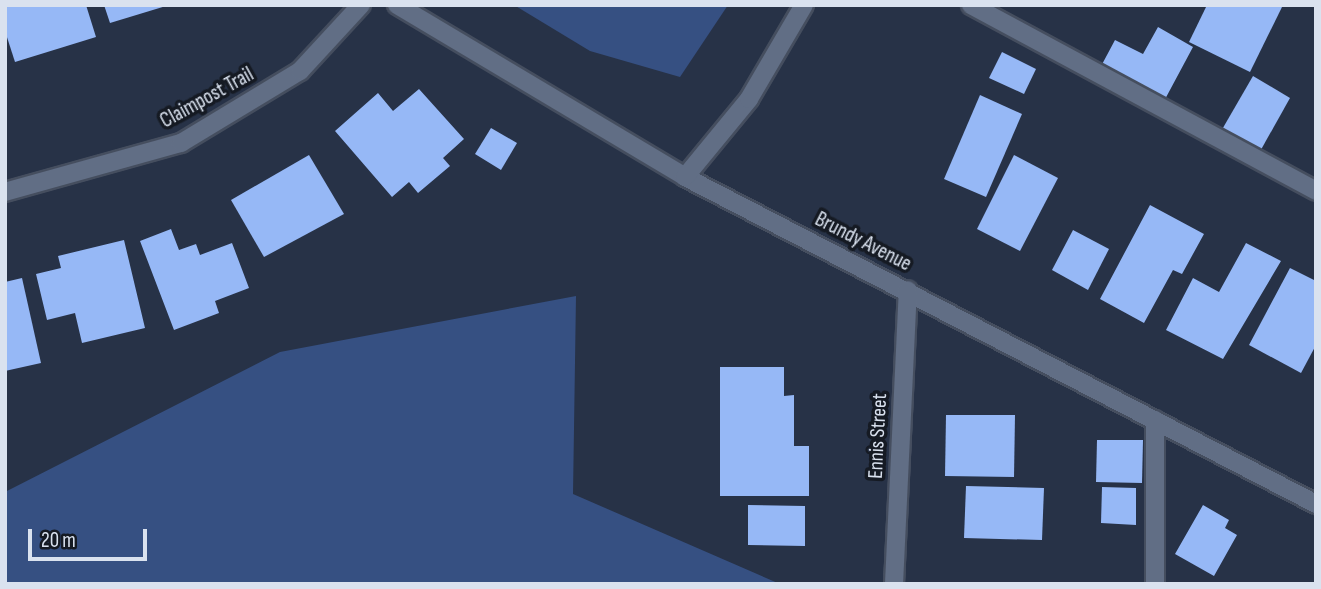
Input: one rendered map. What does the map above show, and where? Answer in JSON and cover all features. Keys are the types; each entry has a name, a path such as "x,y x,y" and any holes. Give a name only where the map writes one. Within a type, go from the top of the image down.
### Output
{"street":[{"name":"Claimpost Trail","path":"5,192 180,143 300,71 361,5"},
{"name":"Brundy Avenue","path":"397,5 685,177 908,290 1316,504"},
{"path":"685,177 749,99 804,5"},
{"path":"971,5 1316,191"},
{"name":"Ennis Street","path":"894,584 908,290"},
{"path":"1155,420 1155,584"}],"shaded area":[{"path":"514,5 728,5 680,77 590,51"},
{"path":"576,296 573,494 780,584 5,584 5,492 280,352"}],"building":[{"path":"5,5 86,5 96,37 15,62 5,31"},
{"path":"104,5 166,5 166,6 110,23"},
{"path":"1207,5 1283,5 1250,72 1189,42"},
{"path":"1158,27 1193,47 1163,103 1099,70 1115,40 1143,54"},
{"path":"1002,52 1036,69 1024,94 989,78"},
{"path":"1253,76 1290,98 1258,155 1220,133"},
{"path":"419,89 464,139 443,158 450,166 418,193 409,182 392,197 335,131 378,93 393,111"},
{"path":"980,95 1022,114 986,197 944,179"},
{"path":"491,128 517,143 501,170 475,154"},
{"path":"309,155 344,214 264,257 231,200"},
{"path":"1014,155 1058,178 1020,251 977,229"},
{"path":"1150,205 1204,234 1182,274 1173,270 1144,323 1100,299"},
{"path":"171,229 179,250 196,244 200,255 232,243 249,288 215,301 219,313 174,330 140,241"},
{"path":"1073,230 1109,249 1088,290 1052,270"},
{"path":"124,240 145,328 82,343 75,313 47,320 36,274 61,268 58,256"},
{"path":"1246,243 1281,261 1223,359 1166,330 1193,278 1219,292"},
{"path":"1290,268 1316,281 1316,345 1301,373 1249,345"},
{"path":"22,278 41,363 5,371 5,282"},
{"path":"720,367 784,367 784,396 794,395 794,446 809,446 809,496 720,496"},
{"path":"946,415 1015,415 1014,477 945,476"},
{"path":"1097,440 1143,440 1142,483 1096,482"},
{"path":"966,486 1044,488 1042,540 964,538"},
{"path":"1102,487 1136,488 1136,525 1101,523"},
{"path":"748,505 805,506 805,546 748,545"},
{"path":"1203,505 1229,520 1225,528 1237,535 1214,576 1175,554"}]}
